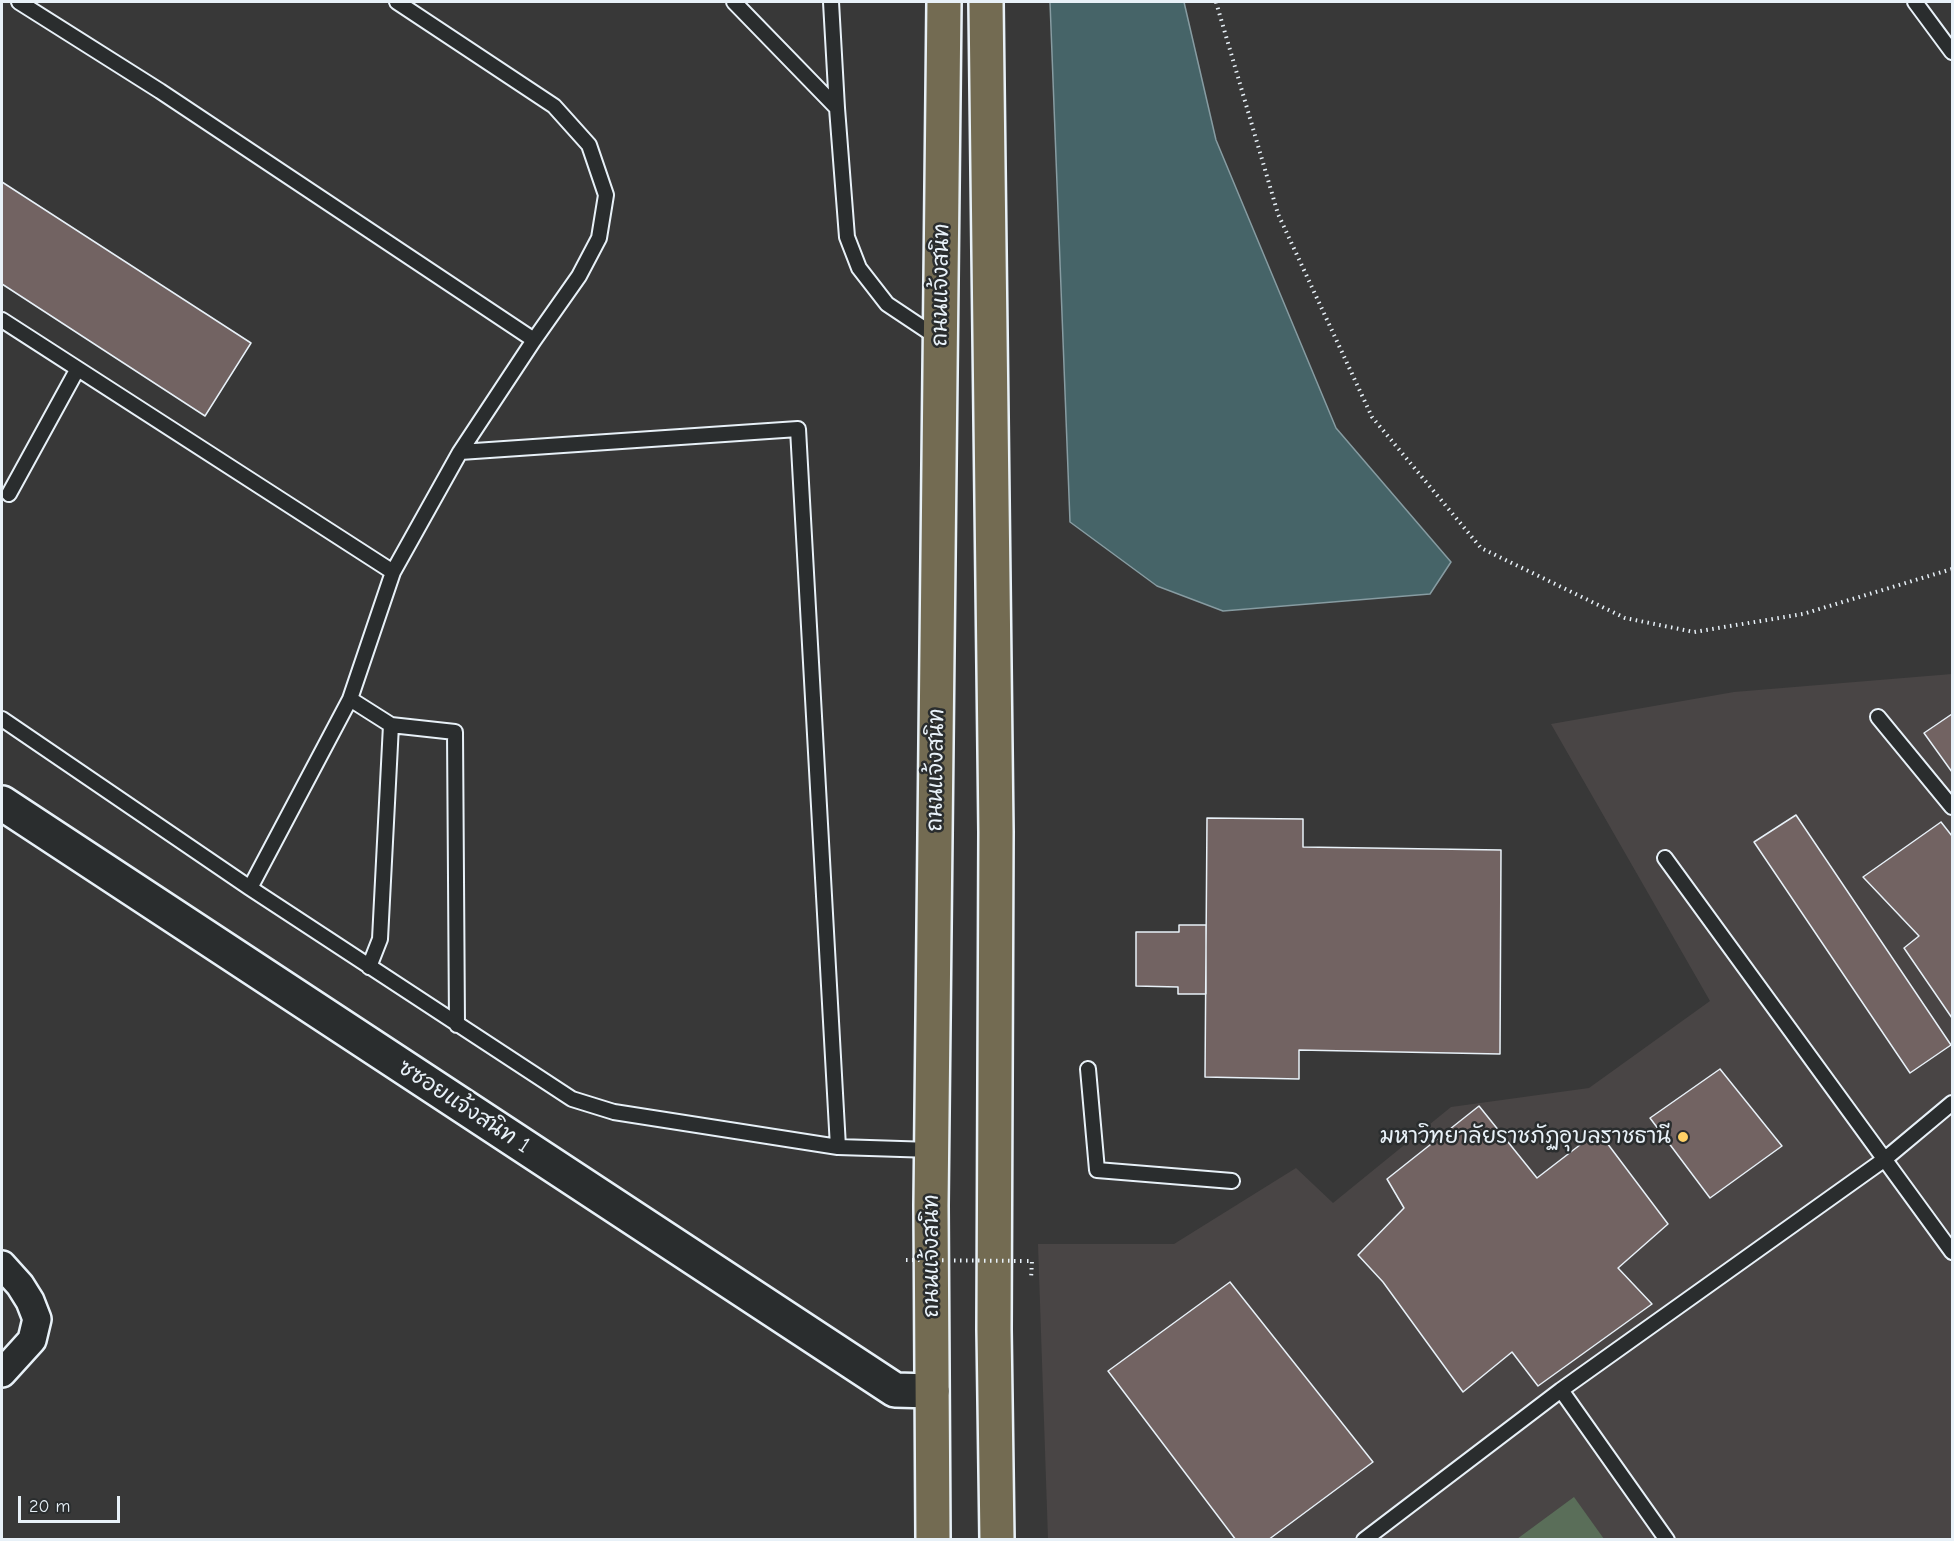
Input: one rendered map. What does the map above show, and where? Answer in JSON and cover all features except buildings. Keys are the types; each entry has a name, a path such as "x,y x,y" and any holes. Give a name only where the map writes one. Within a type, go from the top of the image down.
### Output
{"main road":[{"name":"ถนนแจ้งสนิท","path":"933,1539 932,1150 944,2"},
{"name":"ถนนแจ้งสนิท","path":"986,2 996,832 994,1329 997,1539"}],"street":[{"name":"ซซอยแจ้งสนิท 1","path":"2,803 895,1390 932,1391"},
{"path":"2,1265 20,1285 37,1319 32,1340 2,1373"}],"lane":[{"path":"19,2 160,91 534,340"},
{"path":"250,888 350,699 393,572 460,452 579,276 599,238 606,195 589,145 554,106 397,2"},
{"path":"734,2 837,108"},
{"path":"831,2 847,237 859,268 887,304 940,339"},
{"path":"1915,2 1953,52"},
{"path":"2,320 393,572"},
{"path":"9,494 77,369"},
{"path":"460,452 798,429 838,1147"},
{"path":"350,699 391,725 455,732 457,1025"},
{"path":"1878,717 1953,807"},
{"path":"2,719 250,888 572,1099 614,1112 838,1147 932,1150"},
{"path":"369,967 380,939 391,725"},
{"path":"1665,858 1953,1252"},
{"path":"1088,1069 1097,1170 1232,1181"},
{"path":"1364,1539 1561,1390 1885,1159 1953,1102"},
{"path":"1561,1390 1667,1539"}],"path":[{"path":"1216,2 1278,214 1372,417 1481,548 1625,618 1694,633 1803,614 1953,569"},
{"path":"906,1260 1026,1261"}],"shaded area":[{"name":"มหาวิทยาลัยราชภัฏอุบลราชธานี","path":"1952,674 1952,1539 1048,1539 1038,1244 1174,1244 1296,1168 1333,1203 1451,1107 1589,1088 1710,1001 1551,724 1734,692"}],"green space":[{"path":"1574,1497 1604,1539 1517,1539"}],"water":[{"path":"1050,2 1184,2 1216,140 1336,428 1451,562 1430,594 1223,611 1157,586 1070,522"}],"place":[{"name":"มหาวิทยาลัยราชภัฏอุบลราชธานี","path":"1683,1137"}]}
